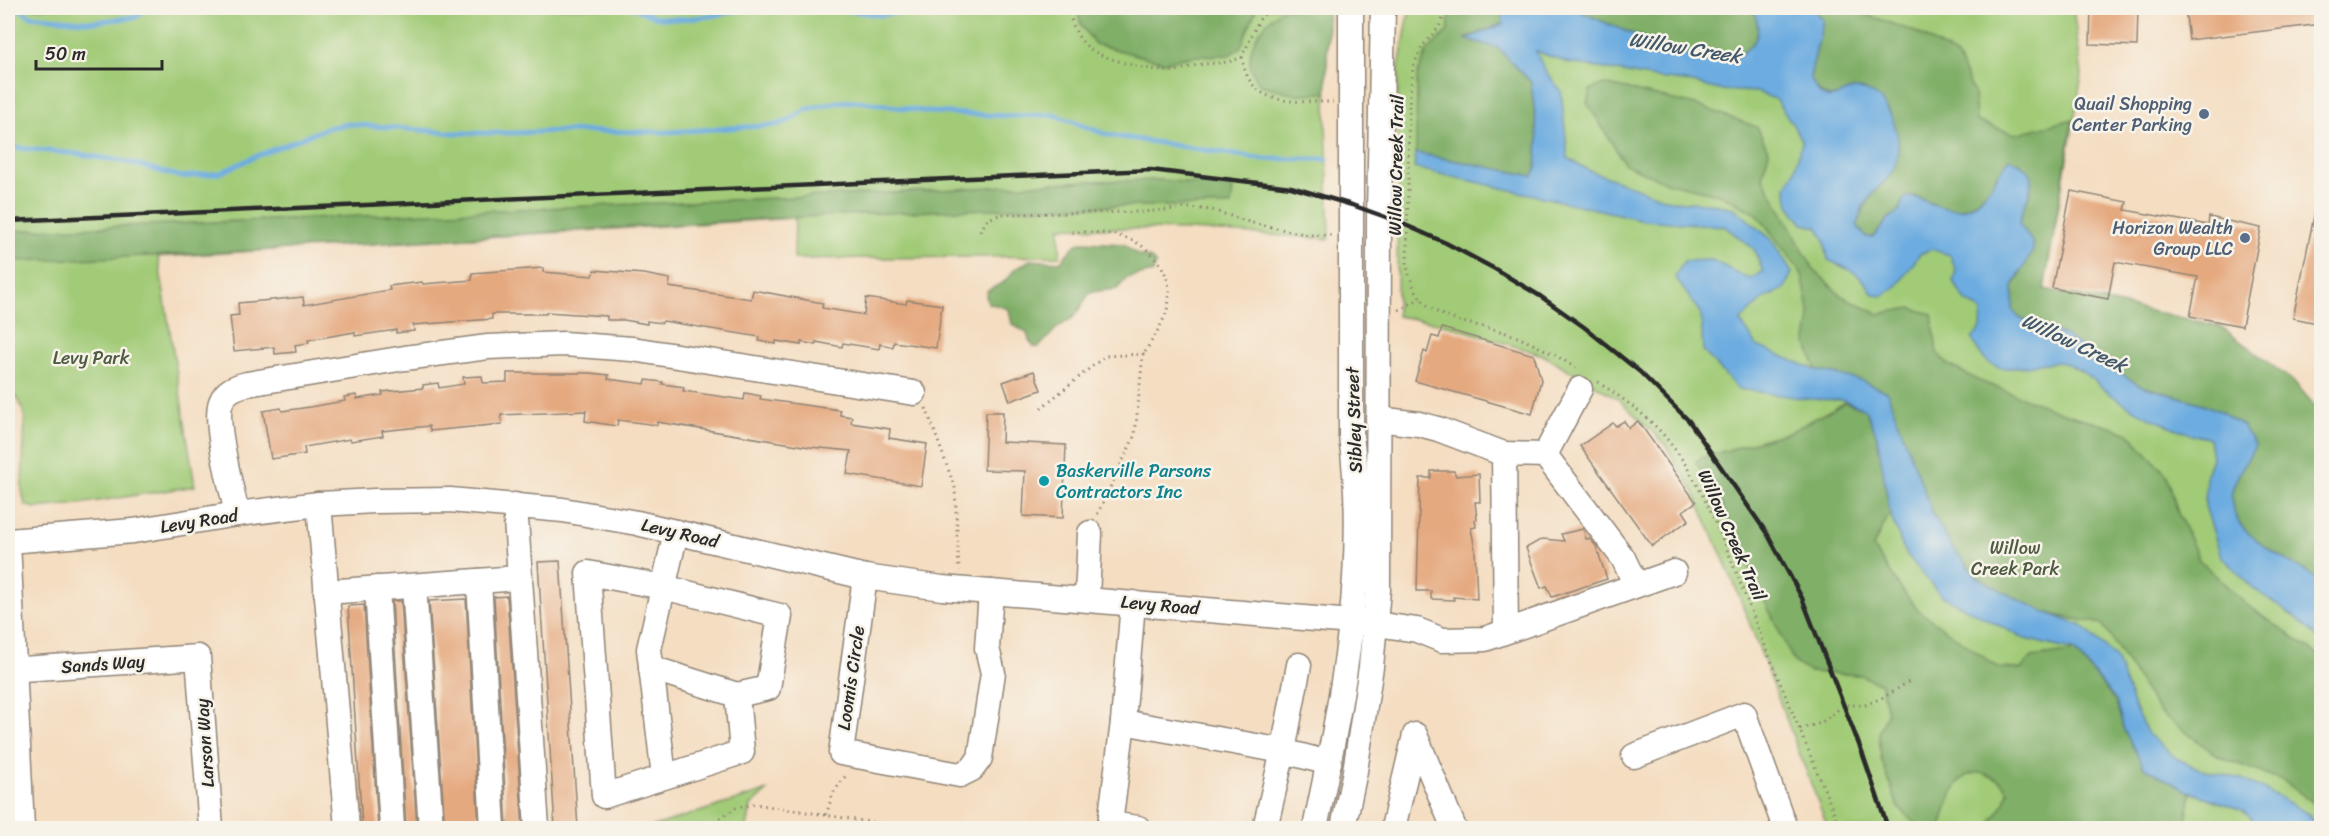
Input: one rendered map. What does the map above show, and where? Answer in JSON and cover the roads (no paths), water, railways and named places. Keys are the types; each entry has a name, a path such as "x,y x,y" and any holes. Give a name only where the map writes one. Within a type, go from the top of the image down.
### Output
{"street":[{"name":"Sibley Street","path":"1315,828 1329,763 1352,622 1356,578 1356,472 1352,436 1351,9"},
{"name":"Sibley Street","path":"1343,828 1355,771 1376,624 1383,9"},
{"path":"237,514 219,427 219,410 220,403 229,391 247,384 415,356 488,347 564,344 632,349 914,393"},
{"path":"1545,455 1584,379"},
{"path":"1378,419 1419,424 1438,429 1504,454 1545,455"},
{"path":"1504,454 1506,630"},
{"path":"1545,455 1623,558 1636,585"},
{"name":"Levy Road","path":"8,542 133,531 237,514 319,504 450,500 584,514 676,532 865,577 960,590 1087,598 1376,624 1417,630 1442,640 1485,639 1674,572"},
{"path":"319,504 347,828"},
{"path":"515,505 537,828"},
{"path":"664,777 649,649 676,532"},
{"path":"1087,598 1090,533"},
{"path":"8,542 10,670 22,828"},
{"path":"651,668 737,695 768,688 780,616 588,573 604,796 742,752 737,695"},
{"name":"Loomis Circle","path":"865,577 841,753 960,775 972,769 980,758 993,673 987,648 991,592"},
{"path":"326,592 519,578"},
{"path":"479,581 493,828"},
{"path":"414,586 431,828"},
{"path":"377,588 392,828"},
{"path":"1133,603 1123,722 1110,824 1138,828"},
{"name":"Sands Way","path":"10,670 198,657"},
{"name":"Larson Way","path":"198,657 211,828"},
{"path":"1265,828 1283,751 1299,665"},
{"path":"1634,756 1744,714 1785,828"},
{"path":"1123,722 1283,751 1329,763"},
{"path":"1393,828 1415,735 1454,828"}],"water":[{"path":"1502,8 1579,8 1581,12 1656,43 1698,56 1731,59 1741,54 1754,42 1758,28 1755,13 1742,8 1813,8 1823,21 1810,77 1816,89 1827,97 1834,97 1854,89 1873,94 1888,109 1896,130 1898,150 1894,169 1868,199 1857,225 1866,237 1874,237 1888,219 1899,212 1904,198 1914,197 1946,208 1959,209 1979,200 2009,159 2021,164 2028,171 2031,186 2019,223 2033,243 2033,251 2013,286 2013,310 2019,318 2064,335 2139,385 2203,404 2220,411 2243,426 2255,446 2234,486 2233,508 2239,522 2263,546 2321,581 2321,641 2297,619 2253,588 2221,556 2205,506 2206,475 2212,458 2209,438 2186,432 2146,415 2113,396 2084,373 2064,363 2045,363 2012,368 1994,366 1979,352 1972,339 1981,328 1982,311 1966,301 1953,281 1956,270 1950,255 1931,249 1920,254 1897,286 1882,296 1872,293 1864,281 1853,272 1828,260 1824,238 1817,227 1803,224 1789,205 1786,187 1794,172 1802,142 1775,99 1757,92 1719,90 1685,81 1565,62 1536,51 1544,69 1561,91 1568,158 1588,170 1671,201 1706,203 1734,208 1771,239 1792,273 1784,289 1763,299 1740,321 1757,346 1816,370 1860,380 1887,392 1933,514 1950,545 1977,577 2045,612 2082,626 2116,658 2134,707 2148,734 2176,758 2202,770 2242,779 2277,796 2309,814 2317,828 2261,828 2242,810 2185,790 2144,767 2124,730 2116,701 2075,651 2025,639 1940,595 1904,551 1890,513 1877,436 1866,410 1843,400 1808,399 1738,389 1703,351 1701,314 1675,277 1684,261 1712,260 1749,279 1763,272 1754,249 1724,226 1644,220 1414,168 1416,153 1533,176 1536,169 1538,140 1531,82 1498,48 1466,39 1503,24"}],"waterway":[{"name":"Willow Creek","path":"18,8 30,16 93,22 136,17 148,8"},
{"name":"Willow Creek","path":"634,8 654,16 671,19 704,17 746,8"},
{"name":"Willow Creek","path":"829,8 881,15 930,8"},
{"name":"Willow Creek","path":"982,8 987,8"},
{"name":"Willow Creek","path":"1495,8 1507,13"},
{"path":"8,147 78,154 127,162 182,177 220,173 327,128 348,124 456,133 668,132 776,125 790,120 807,109 838,102 858,101 929,112 1008,116 1055,115 1108,135 1264,159 1327,159"}],"railway":[{"path":"8,221 1151,170 1291,187 1352,205 1394,220 1446,243 1540,296 1584,327 1640,372 1689,421 1768,535 1802,598 1863,755 1888,828"}],"place":[{"name":"Quail Shopping Center Parking","path":"2204,114"},
{"name":"Horizon Wealth Group LLC","path":"2245,238"},
{"name":"Baskerville Parsons Contractors Inc","path":"1044,481"}],"park label":[{"name":"Levy Park","path":"91,358"},
{"name":"Willow Creek Park","path":"2015,558"}]}
